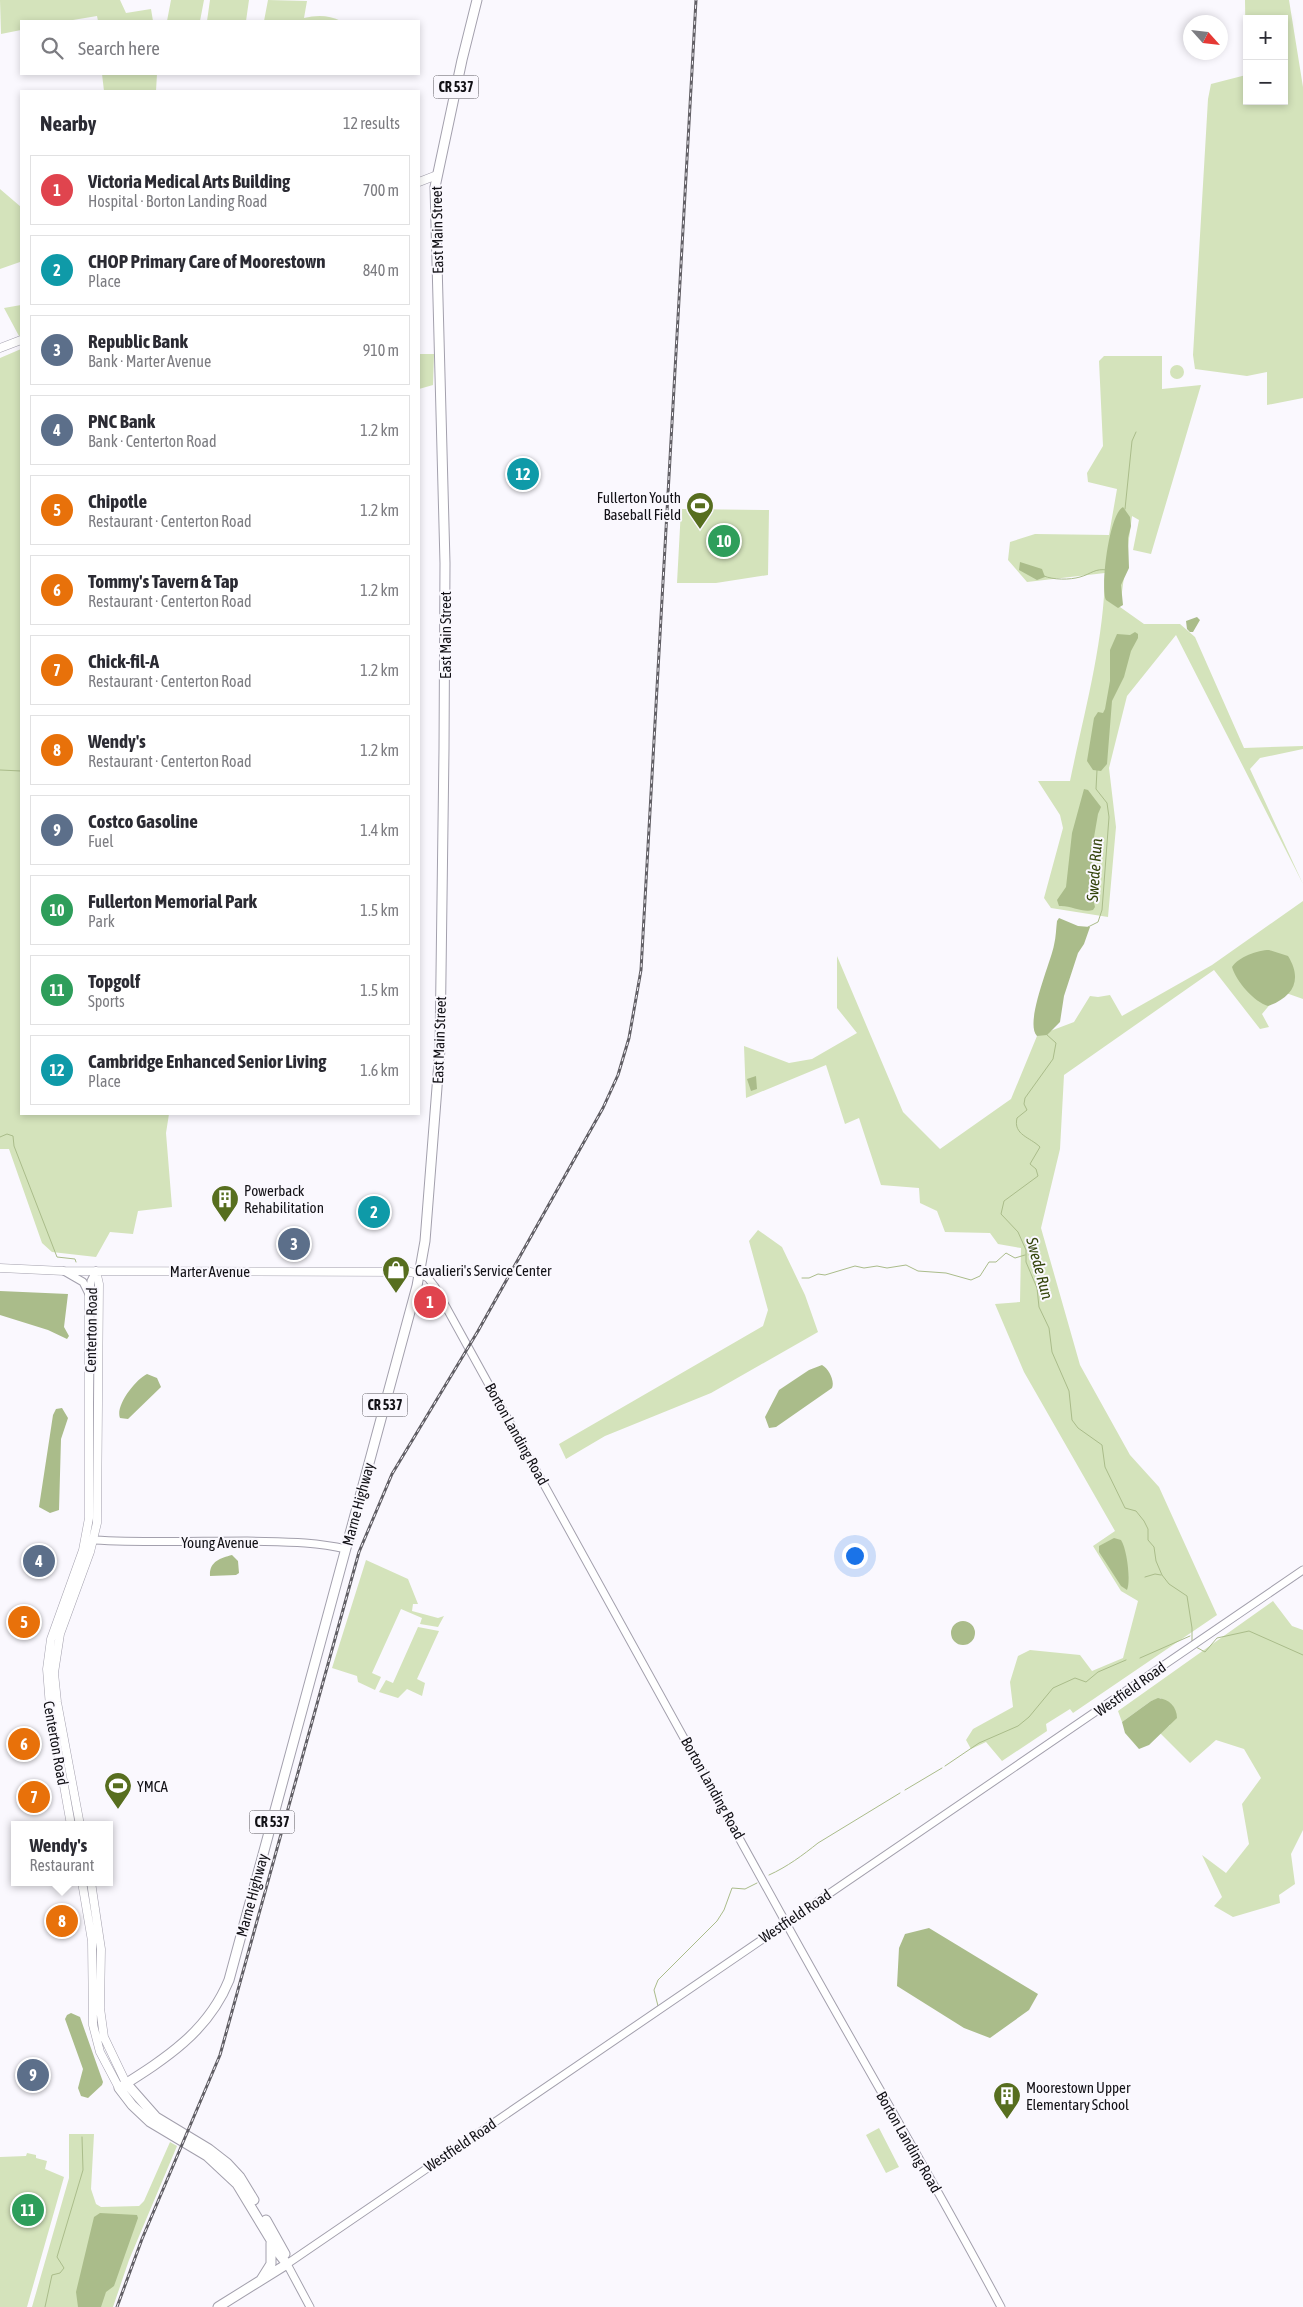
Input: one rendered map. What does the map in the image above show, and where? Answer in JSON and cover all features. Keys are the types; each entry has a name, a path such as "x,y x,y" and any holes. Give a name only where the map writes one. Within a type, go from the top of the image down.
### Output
{"main road":[{"name":"East Main Street","path":"420,1274 425,1241 440,1049 442,934 445,563 435,200 436,175 477,0"},
{"path":"420,182 436,175"},
{"path":"0,348 20,340"},
{"name":"Marter Avenue","path":"0,1268 64,1271 410,1272 420,1274"},
{"name":"Centerton Road","path":"79,1821 57,1702 54,1673 60,1634 94,1540 97,1522 99,1284 96,1271"},
{"name":"Marne Highway","path":"123,2085 146,2070 201,2027 216,2008 229,1980 420,1274"},
{"name":"Centerton Road","path":"70,1821 48,1697 47,1668 51,1639 83,1550 89,1518 90,1294"},
{"path":"83,1886 92,1941 91,2010 94,2034 100,2052 123,2085 142,2101 156,2117 209,2149 240,2177 276,2236 285,2253 287,2264"},
{"path":"92,1886 101,1949 104,2037 132,2105 150,2122 208,2156 237,2184 287,2264"},
{"path":"92,1941 96,1950 96,1974 101,1979"},
{"path":"142,2101 139,2085 146,2070"},
{"path":"254,2286 267,2273 271,2264 271,2240"},
{"path":"218,2307 287,2264"}],"street":[{"path":"64,1271 83,1282 90,1294"},
{"name":"Centerton Road","path":"90,1294 91,1281 96,1271"},
{"name":"Borton Landing Road","path":"420,1274 428,1278 435,1288 494,1392 785,1922 927,2172 1000,2307"},
{"name":"Young Avenue","path":"94,1540 132,1542 296,1541 346,1549"},
{"name":"Westfield Road","path":"287,2264 785,1922 1303,1570"},
{"path":"287,2264 310,2307"}],"shaded area":[{"path":"0,0 120,0 126,13 151,9 153,20 98,20 97,16 73,20 20,20 20,30 1,34"},
{"path":"171,0 204,0 200,20 167,20"},
{"path":"210,0 249,0 246,20 207,20"},
{"path":"268,0 307,1 304,18 323,16 338,20 264,20"},
{"path":"1245,0 1289,0 1303,87 1303,398 1267,405 1267,372 1247,376 1195,369 1193,355 1208,99 1211,84 1243,76 1243,105 1288,105 1288,15 1245,15"},
{"path":"102,75 157,75 156,90 104,90"},
{"path":"0,189 20,206 20,262 0,269"},
{"path":"20,305 20,336 19,336 4,308"},
{"path":"20,349 20,1115 169,1115 166,1133 172,1207 138,1211 133,1234 110,1232 96,1257 52,1252 42,1243 9,1149 0,1149 0,358"},
{"path":"420,354 434,354 433,385 420,389"},
{"path":"1104,356 1162,356 1162,389 1201,385 1151,554 1133,550 1139,520 1132,516 1120,607 1144,624 1180,624 1195,637 1244,748 1303,746 1303,749 1260,758 1250,769 1303,884 1176,635 1127,696 1109,768 1116,827 1108,917 1051,908 1044,898 1063,828 1060,815 1038,781 1070,781 1097,652 1104,599 1105,573 1027,582 1008,560 1010,542 1035,534 1109,535 1117,489 1088,482 1087,473 1103,446 1099,361"},
{"path":"1177,365 1182,367 1184,372 1182,377 1177,379 1172,377 1170,372 1172,367"},
{"path":"1123,507 1130,517 1131,526 1128,538 1129,568 1121,585 1123,605 1118,608 1106,600 1104,581 1110,536 1118,513"},
{"path":"681,509 769,510 768,575 716,583 677,583"},
{"path":"1020,562 1042,569 1045,577 1037,580 1019,570"},
{"path":"1197,617 1200,620 1193,632 1190,632 1187,629 1186,621"},
{"path":"1135,632 1138,634 1138,638 1131,651 1124,677 1112,701 1107,764 1101,771 1093,770 1087,761 1094,718 1098,712 1103,713 1105,709 1110,681 1110,650 1117,634 1130,635"},
{"path":"1084,789 1088,790 1101,807 1093,843 1091,890 1095,907 1089,911 1059,906 1057,900 1066,887 1072,833"},
{"path":"1303,901 1303,999 1286,993 1272,1002 1262,1014 1269,1027 1260,1029 1214,970 1064,1075 1060,1149 1041,1228 1080,1365 1130,1455 1159,1487 1217,1615 1073,1713 1070,1709 1046,1724 1047,1731 1002,1761 986,1742 971,1749 966,1740 973,1729 1013,1707 1010,1682 1018,1656 1030,1650 1080,1655 1092,1671 1123,1658 1138,1601 1121,1591 1093,1546 1115,1531 1024,1372 995,1304 1020,1302 1021,1248 998,1244 990,1233 945,1232 937,1211 920,1203 919,1188 881,1185 859,1118 845,1124 826,1065 746,1098 744,1046 789,1063 812,1059 857,1033 837,1008 837,956 903,1112 940,1149 1011,1099 1037,1036 1074,1022 1090,996 1110,995 1122,1016 1212,965"},
{"path":"1059,918 1078,926 1090,927 1084,944 1078,953 1064,996 1060,1022 1047,1035 1037,1036 1034,1029 1036,1006 1052,953"},
{"path":"1269,950 1288,956 1295,973 1295,980 1293,987 1284,998 1268,1006 1257,1000 1246,990 1232,967 1239,960 1249,955"},
{"path":"756,1076 757,1089 751,1091 747,1079"},
{"path":"758,1230 782,1247 805,1295 818,1332 711,1393 605,1436 566,1459 559,1444 763,1326 768,1310 749,1241"},
{"path":"0,1291 68,1294 64,1327 69,1336 67,1339 48,1330 0,1315"},
{"path":"822,1365 831,1375 832,1388 776,1427 769,1428 765,1417 779,1390 809,1370"},
{"path":"147,1374 157,1378 161,1387 128,1419 120,1418 120,1407 123,1400 137,1382"},
{"path":"62,1408 68,1418 61,1439 59,1510 50,1513 39,1507 53,1415 56,1409"},
{"path":"1114,1538 1121,1540 1127,1557 1127,1590 1121,1586 1099,1552 1099,1546"},
{"path":"232,1555 238,1561 239,1573 236,1575 210,1576 211,1567 216,1561"},
{"path":"366,1560 408,1579 418,1604 413,1604 412,1611 438,1618 444,1616 438,1627 420,1624 422,1618 401,1609 372,1673 381,1677 375,1690 358,1682 357,1676 332,1668"},
{"path":"1273,1601 1292,1626 1303,1630 1303,1830 1291,1854 1295,1884 1279,1895 1280,1903 1233,1917 1214,1906 1222,1897 1202,1855 1226,1873 1249,1844 1242,1804 1261,1778 1244,1749 1216,1740 1190,1763 1160,1733 1170,1725 1161,1698 1151,1701 1122,1722 1118,1711"},
{"path":"963,1621 968,1622 974,1628 974,1638 968,1644 963,1645 958,1644 952,1638 951,1633 952,1628 958,1622"},
{"path":"418,1627 439,1631 417,1679 425,1683 422,1696 407,1689 398,1698 379,1692 386,1680 393,1683"},
{"path":"1158,1698 1172,1704 1176,1710 1177,1718 1149,1745 1139,1749 1125,1733 1122,1722"},
{"path":"929,1928 1038,1994 1029,2010 990,2038 964,2028 897,1986 899,1948 905,1934"},
{"path":"71,2013 80,2017 103,2082 88,2098 81,2096 78,2088 83,2069 65,2019"},
{"path":"879,2128 899,2167 886,2173 866,2135"},
{"path":"69,2134 94,2134 91,2189 96,2204 101,2207 139,2206 144,2201 170,2142 177,2146 129,2260 113,2307 32,2307 69,2178"},
{"path":"27,2153 47,2161 45,2169 64,2177 27,2307 0,2307 0,2157 26,2156"},
{"path":"100,2213 137,2215 138,2218 114,2286 106,2292 101,2307 78,2307 76,2292 94,2217"}],"waterway":[{"path":"1125,509 1132,441 1136,432"},
{"name":"Swede Run","path":"1044,576 1057,579 1071,579 1096,571 1107,570"},
{"path":"0,770 20,771"},
{"name":"Swede Run","path":"1088,927 1098,922 1102,910 1109,817 1107,803 1096,789 1097,770"},
{"name":"Swede Run","path":"1046,1034 1056,1043 1053,1059 1025,1098 1024,1104 1027,1110 1017,1118 1016,1124 1023,1135 1040,1147 1030,1164 1036,1169 1038,1176 1004,1201 1001,1214 1018,1232 1026,1250 1026,1262 1037,1288 1039,1307 1049,1328 1052,1352 1069,1391 1072,1420 1078,1428 1102,1445 1105,1467 1125,1508 1136,1511 1148,1529 1148,1540 1154,1547 1156,1561 1162,1575 1169,1584 1187,1596 1192,1641"},
{"path":"0,1137 7,1134 13,1136 14,1146 57,1257 75,1259 76,1262"},
{"path":"802,1278 809,1278 818,1274 825,1275 855,1266 887,1268 906,1265 918,1271 946,1273 971,1280 980,1276 989,1262 996,1262 1006,1253 1015,1258 1025,1255"},
{"path":"1145,1577 1155,1574 1161,1575"},
{"name":"Swede Run","path":"1196,1647 1205,1652 1217,1638 1249,1631 1303,1655"},
{"path":"1140,1658 1190,1636"},
{"path":"945,1766 979,1743 1018,1726 1029,1717 1053,1688 1075,1678 1086,1682 1098,1672 1126,1660"},
{"path":"905,1790 942,1768"},
{"path":"769,1875 788,1865 818,1843 900,1793"},
{"path":"658,2006 654,1990 658,1980 717,1921 724,1910 732,1888 745,1889 757,1883"},
{"path":"45,2307 52,2275 60,2273 64,2268 57,2257 83,2170 82,2137"}],"railway":[{"path":"117,2307 142,2239 220,2055 359,1552 392,1474 478,1331 603,1108 618,1075 629,1038 641,970 696,0"}],"place":[{"name":"Cambridge Enhanced Senior Living","path":"523,474"},
{"name":"Fullerton Youth Baseball Field","path":"700,530"},
{"name":"Fullerton Memorial Park","path":"724,541"},
{"name":"CHOP Primary Care of Moorestown","path":"374,1212"},
{"name":"Powerback Rehabilitation","path":"225,1223"},
{"name":"Republic Bank","path":"294,1244"},
{"name":"Cavalieri's Service Center","path":"396,1294"},
{"name":"Victoria Medical Arts Building","path":"430,1302"},
{"name":"PNC Bank","path":"39,1561"},
{"name":"Chipotle","path":"24,1622"},
{"name":"Tommy's Tavern & Tap","path":"24,1744"},
{"name":"Chick-fil-A","path":"34,1797"},
{"name":"YMCA","path":"118,1810"},
{"name":"Wendy's","path":"62,1921"},
{"name":"Costco Gasoline","path":"33,2075"},
{"name":"Moorestown Upper Elementary School","path":"1007,2120"},
{"name":"Topgolf","path":"28,2210"}]}
